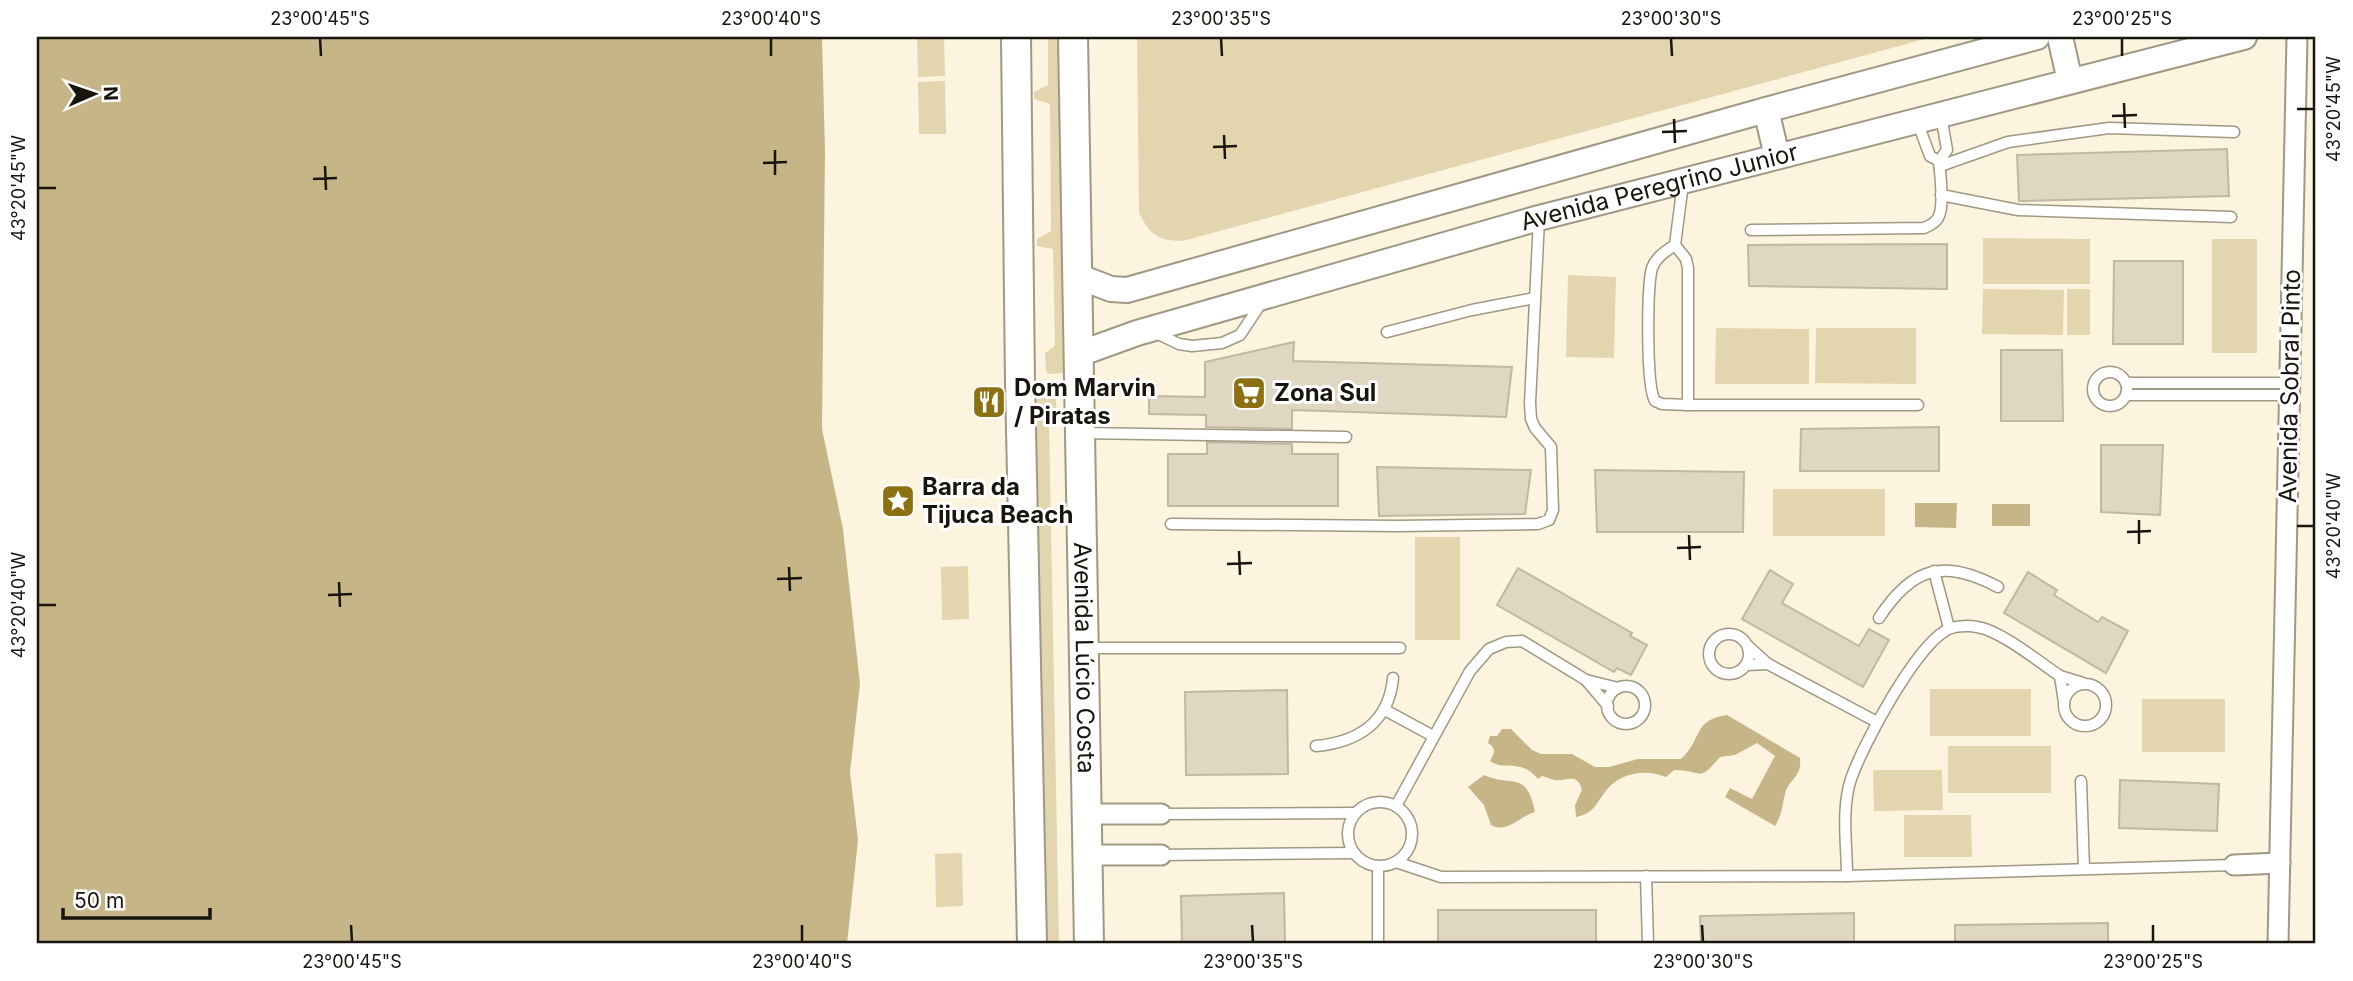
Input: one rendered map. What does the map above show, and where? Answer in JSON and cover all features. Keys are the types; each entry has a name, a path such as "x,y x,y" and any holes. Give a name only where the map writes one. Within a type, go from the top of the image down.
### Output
{"main road":[{"path":"1016,37 1032,944"},
{"name":"Avenida Lúcio Costa","path":"1073,37 1089,944"}],"street":[{"name":"Avenida Peregrino Junior","path":"1077,276 1111,289 1127,290 1766,110 1991,43 2037,37"},
{"path":"2060,37 2070,81"},
{"name":"Avenida Peregrino Junior","path":"1079,354 1150,330 1539,219 2244,37"},
{"name":"Avenida Sobral Pinto","path":"2278,944 2297,37"},
{"path":"1766,110 1777,156"},
{"path":"1086,814 1161,814"},
{"path":"1087,855 1161,855"},
{"path":"2234,865 2280,863"}],"lane":[{"path":"1928,117 1930,156 1939,164"},
{"path":"1751,230 1924,228 1933,224 1939,217 1939,164 1947,150 1928,117"},
{"path":"1939,164 2008,142 2109,128 2234,132"},
{"path":"1675,245 1683,181"},
{"path":"1941,195 2018,210 2231,217"},
{"path":"1171,524 1398,526 1538,524 1549,520 1553,510 1550,446 1535,428 1531,419 1530,403 1539,219"},
{"path":"1675,245 1664,251 1653,266 1649,292 1650,386 1655,401 1662,404 1688,405 1918,405"},
{"path":"1675,245 1683,252 1688,268 1688,405"},
{"path":"1387,332 1472,310 1535,298"},
{"path":"2252,384 2290,389 2127,389 2252,384"},
{"path":"1080,433 1346,437"},
{"path":"1879,618 1888,603 1909,583 1934,571 1943,569 1965,573 1998,587"},
{"path":"1934,571 1949,628"},
{"path":"1847,876 1846,818 1850,781 1877,722 1933,639 1949,628 1975,626 1991,631 2060,676 2098,687 2103,693 2106,706 2101,719 2090,725 2077,724 2067,715 2060,676"},
{"path":"1747,646 1749,653 1746,664 1736,673 1724,673 1713,666 1709,654 1714,641 1725,634 1738,636 1768,664 1877,722"},
{"path":"1396,806 1470,671 1489,649 1506,642 1522,641 1586,680 1618,688 1627,686 1639,691 1645,701 1643,713 1635,722 1623,723 1612,717 1608,706 1586,680"},
{"path":"1084,648 1400,648"},
{"path":"1746,664 1768,664"},
{"path":"1316,746 1351,738 1370,726 1385,710 1392,692 1393,678"},
{"path":"2064,702 2071,689 2084,683"},
{"path":"1608,706 1611,694 1618,688"},
{"path":"1385,710 1433,736"},
{"path":"2081,781 2084,869"},
{"path":"1161,814 1355,813 1370,803 1378,802 1396,806 1403,812 1411,829 1409,848 1396,862"},
{"path":"1355,813 1348,833 1349,844 1360,860 1378,866 1396,862 1441,877 1847,876 2234,865"},
{"path":"1161,855 1354,853"},
{"path":"1378,866 1378,944"},
{"path":"1646,876 1648,944"}],"shaded area":[{"path":"37,37 822,37 825,152 822,429 843,529 860,684 850,772 858,840 847,944 37,944"},
{"path":"917,37 944,37 945,76 918,77"},
{"path":"1048,37 1063,37 1067,373 1048,374 1045,353 1055,346 1053,249 1037,246 1037,239 1051,231 1050,104 1034,99 1034,92 1048,85"},
{"path":"1137,37 1932,37 1183,241 1161,238 1151,232 1139,213"},
{"path":"945,81 946,134 919,134 918,82"},
{"path":"1983,238 2090,239 2090,284 1983,284"},
{"path":"2212,239 2257,239 2257,353 2212,353"},
{"path":"1568,275 1616,277 1614,358 1566,357"},
{"path":"1983,289 2064,290 2063,335 1982,334"},
{"path":"2067,289 2090,289 2090,335 2067,335"},
{"path":"1716,328 1809,329 1809,384 1715,384"},
{"path":"1816,328 1916,328 1916,384 1815,383"},
{"path":"1055,388 1057,416 1049,423 1059,944 1044,944 1034,389"},
{"path":"1773,489 1885,489 1885,536 1773,536"},
{"path":"1915,503 1957,503 1956,528 1915,527"},
{"path":"1992,504 2030,504 2030,526 1992,526"},
{"path":"1415,537 1460,537 1460,640 1415,640"},
{"path":"968,566 969,619 942,620 941,567"},
{"path":"1930,689 2031,689 2031,736 1930,736"},
{"path":"2142,699 2225,699 2225,752 2142,752"},
{"path":"1727,715 1800,758 1799,770 1787,789 1775,826 1725,797 1730,788 1752,799 1775,756 1757,743 1735,755 1720,757 1700,774 1674,770 1666,777 1641,773 1624,777 1610,786 1590,811 1576,817 1575,805 1582,790 1576,780 1555,780 1542,776 1538,779 1525,768 1490,761 1494,751 1488,743 1490,736 1497,736 1502,729 1511,729 1532,750 1541,754 1572,754 1595,767 1609,767 1638,759 1681,759 1708,721"},
{"path":"1948,746 2051,746 2051,793 1948,793"},
{"path":"1873,770 1942,770 1943,810 1874,811"},
{"path":"1484,775 1523,785 1535,812 1508,826 1491,825 1484,805 1468,787"},
{"path":"1904,815 1971,815 1972,857 1904,857"},
{"path":"962,853 963,906 936,907 935,854"}],"building":[{"path":"2227,149 2229,196 2019,201 2017,155"},
{"path":"1947,244 1947,289 1749,286 1748,245"},
{"path":"2114,261 2183,261 2183,344 2113,344"},
{"path":"1294,342 1293,361 1512,367 1506,417 1292,410 1292,429 1206,427 1206,415 1149,414 1149,396 1205,397 1205,362"},
{"path":"2001,350 2062,350 2063,421 2001,421"},
{"path":"1939,427 1939,471 1800,471 1801,429"},
{"path":"1207,442 1292,444 1292,454 1338,454 1338,506 1168,506 1168,454 1207,454"},
{"path":"2101,445 2163,445 2160,515 2101,512"},
{"path":"1377,467 1531,470 1525,514 1379,516"},
{"path":"1595,470 1744,472 1743,532 1597,532"},
{"path":"1518,568 1632,633 1630,636 1647,645 1631,675 1617,668 1614,672 1497,605"},
{"path":"1770,570 1793,584 1782,603 1859,646 1869,629 1889,640 1863,687 1742,619"},
{"path":"2028,572 2057,590 2054,595 2098,622 2102,617 2128,631 2106,673 2004,613"},
{"path":"1287,690 1288,774 1186,775 1185,692"},
{"path":"2120,780 2219,784 2217,831 2119,828"},
{"path":"1284,893 1285,944 1182,944 1181,896"},
{"path":"1438,910 1596,910 1596,944 1438,944"},
{"path":"1854,913 1854,944 1701,944 1700,916"},
{"path":"2108,923 2108,944 1955,944 1955,925"}],"place":[{"name":"Zona Sul","path":"1249,393"},
{"name":"Dom Marvin / Piratas","path":"989,402"},
{"name":"Barra da Tijuca Beach","path":"898,501"}]}
